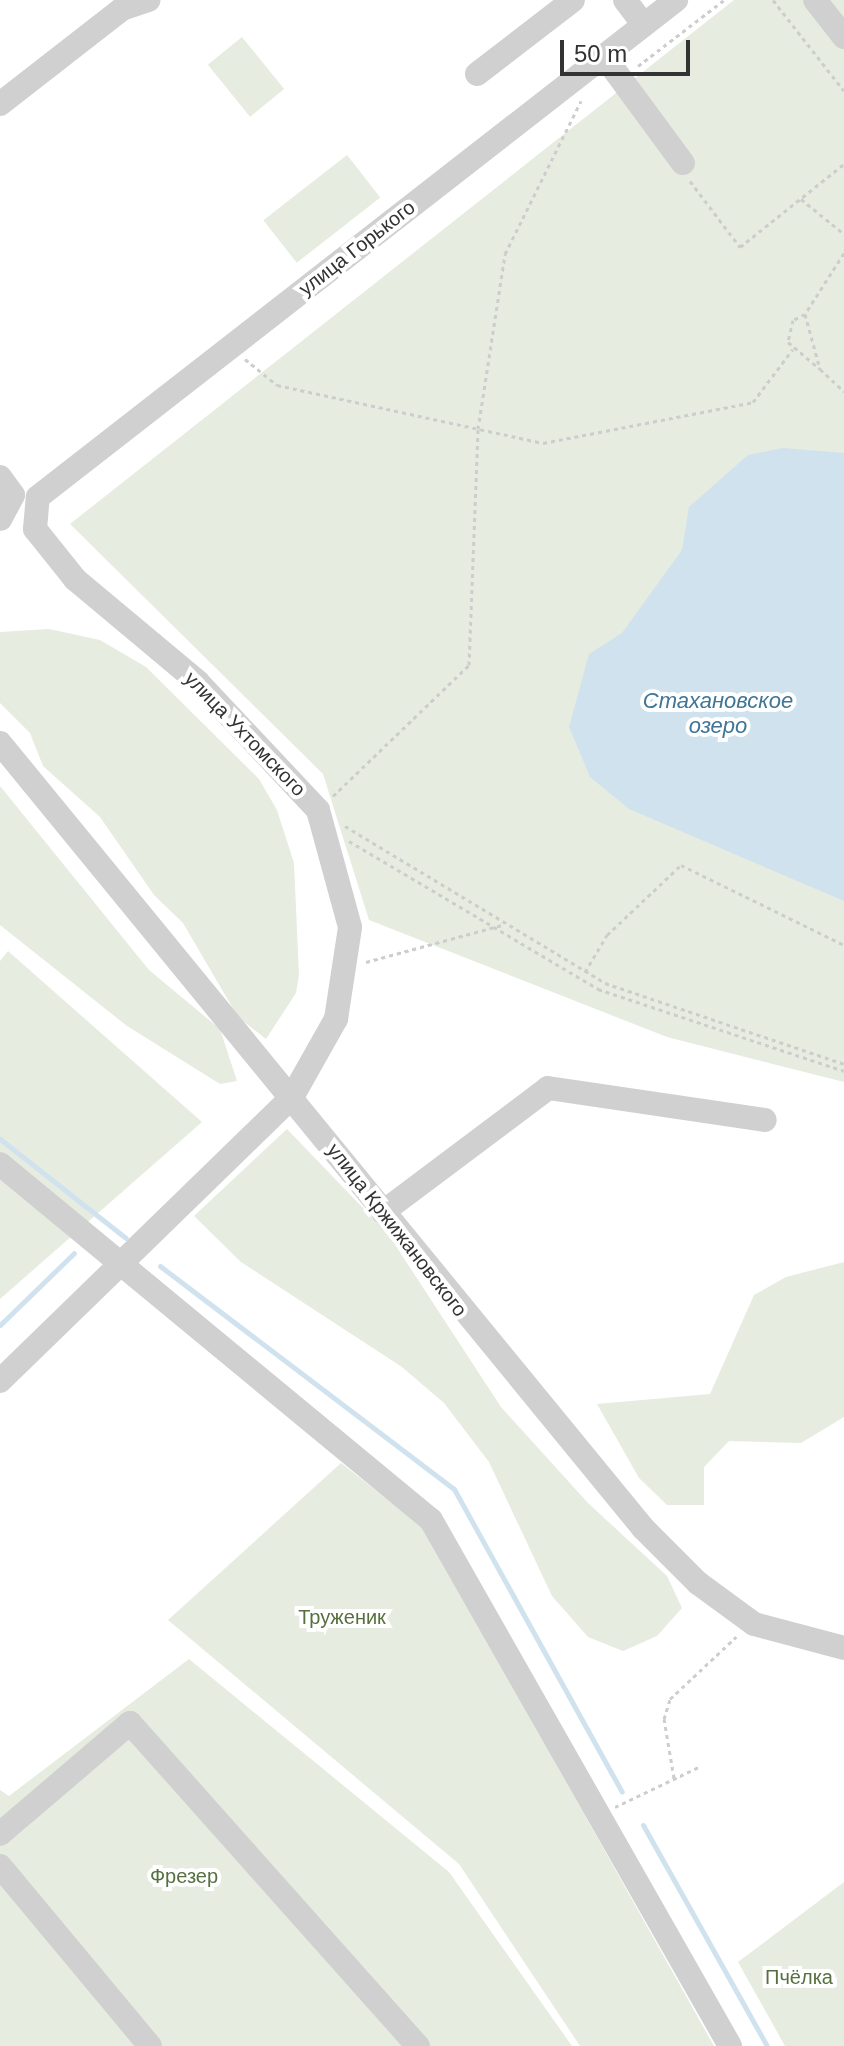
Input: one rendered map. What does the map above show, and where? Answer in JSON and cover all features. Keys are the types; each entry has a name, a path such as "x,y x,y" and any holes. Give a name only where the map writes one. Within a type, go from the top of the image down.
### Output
{"street":[{"path":"0,104 122,9 148,0"},
{"path":"477,74 573,0"},
{"path":"625,0 644,25"},
{"name":"улица Горького","path":"36,503 230,347 676,0"},
{"path":"815,0 844,37"},
{"path":"604,56 683,167"},
{"path":"0,477 13,495 0,519"},
{"name":"улица Ухтомского","path":"0,1381 292,1097 336,1019 350,927 320,817 198,682 75,579 35,529 36,503"},
{"name":"улица Кржижановского","path":"0,743 643,1528 698,1583 754,1624 844,1648"},
{"path":"383,1212 548,1088 765,1120"},
{"path":"0,1164 431,1520 601,1814 730,2046"},
{"path":"0,1834 130,1723 418,2046"},
{"path":"0,1866 150,2046"}],"path":[{"path":"620,79 724,0"},
{"path":"773,0 844,91"},
{"path":"320,817 469,665 478,429 505,254 583,99"},
{"path":"683,167 740,247 844,164"},
{"path":"801,199 844,234"},
{"path":"844,253 805,314 786,333 793,349 844,391"},
{"path":"805,314 820,369"},
{"path":"230,347 277,385 543,443 753,402 793,349"},
{"path":"320,817 585,972 844,1064"},
{"path":"320,817 491,928 658,1015 844,1071"},
{"path":"585,972 607,935 681,865 844,945"},
{"path":"344,969 503,925"},
{"path":"674,1778 664,1719 670,1699 754,1624"},
{"path":"601,1814 699,1767"}],"green space":[{"path":"734,0 844,0 844,1082 667,1037 369,920 323,774 70,524"},
{"path":"242,37 284,89 250,117 208,65"},
{"path":"347,155 380,198 297,263 263,220"},
{"path":"49,629 100,640 146,667 259,779 277,810 294,863 299,975 296,993 266,1039 238,1017 183,923 154,895 100,817 43,766 30,733 0,703 0,632"},
{"path":"0,786 149,970 220,1029 237,1081 220,1084 127,1026 0,925"},
{"path":"8,951 202,1122 0,1299 0,961"},
{"path":"287,1129 388,1234 501,1407 588,1503 667,1576 682,1608 657,1636 623,1651 588,1637 552,1596 489,1462 444,1403 402,1367 241,1262 194,1216"},
{"path":"844,1262 844,1417 801,1443 729,1441 704,1467 704,1505 667,1505 639,1478 597,1404 710,1394 754,1295 786,1277"},
{"name":"Труженик","path":"341,1463 424,1528 714,2046 580,2046 459,1864 168,1620"},
{"name":"Фрезер","path":"189,1659 449,1872 572,2046 0,2046 0,1790 9,1796"},
{"name":"Пчёлка","path":"844,1882 844,2046 785,2046 738,1962"}],"water":[{"name":"Стахановское озеро","path":"783,448 844,453 844,901 629,809 590,777 569,727 589,654 622,633 682,550 689,507 748,455"}],"waterway":[{"path":"0,1139 126,1238"},
{"path":"0,1325 74,1253"},
{"path":"160,1266 454,1489 622,1792"},
{"path":"643,1825 767,2046"}]}
